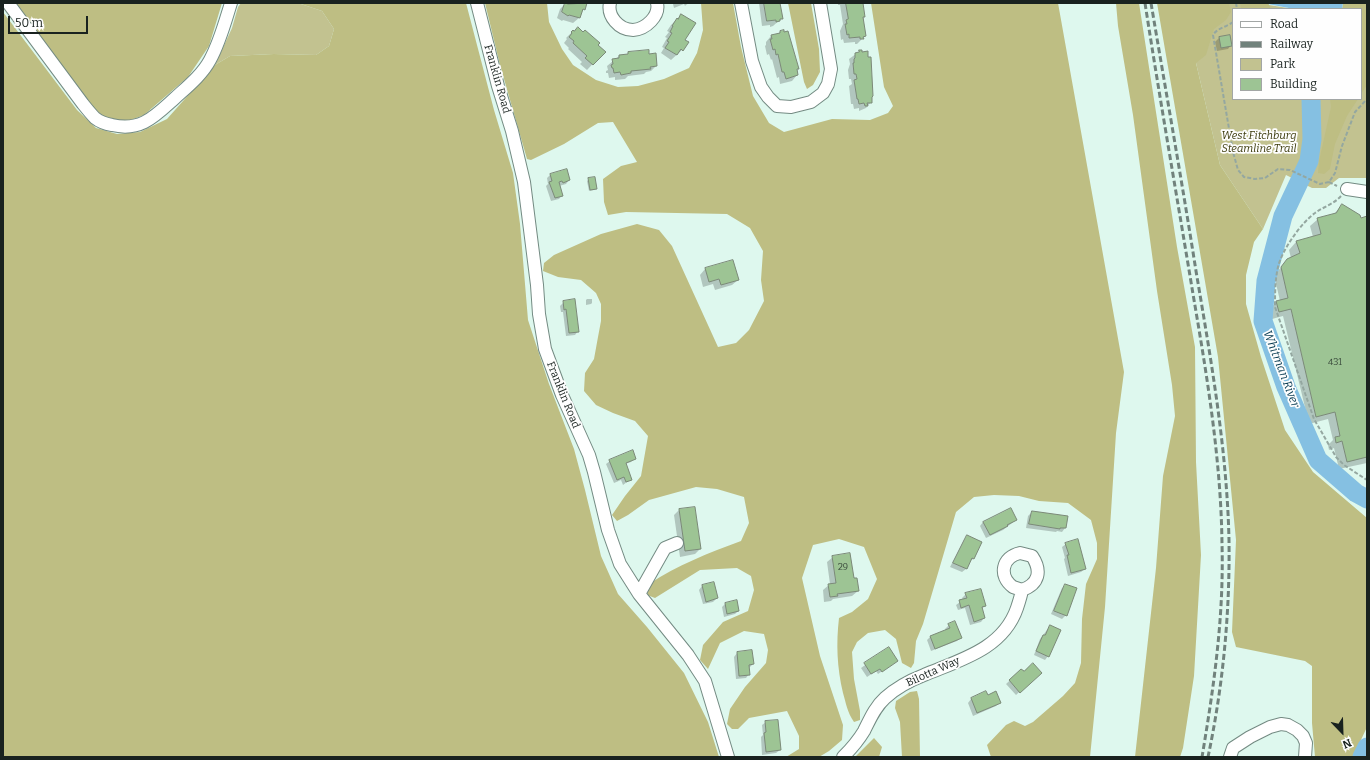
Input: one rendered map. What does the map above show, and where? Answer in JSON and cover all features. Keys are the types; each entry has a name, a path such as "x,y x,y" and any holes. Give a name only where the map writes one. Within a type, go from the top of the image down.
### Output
{"street":[{"path":"8,3 83,104 96,118 105,124 130,128 144,124 155,116 191,84 209,62 219,42 231,3"},
{"name":"Franklin Road","path":"477,3 498,86 512,131 524,182 537,285 539,314 545,349 562,395 589,455 608,530 620,564 639,594 688,655 705,681 728,757"},
{"path":"610,3 609,9 614,21 622,28 633,30 645,26 655,16 658,3"},
{"path":"741,3 752,61 761,87 777,106 791,107 811,102 822,93 828,84 832,69 820,3"},
{"path":"1347,189 1367,192"},
{"path":"639,594 665,548 677,543"},
{"name":"Bilotta Way","path":"843,757 856,743 874,712 885,698 899,688 918,678 975,654 990,646 1001,636 1017,609 1022,590"},
{"path":"1230,757 1233,748 1250,737 1270,727 1281,724 1288,725 1297,730 1303,736 1306,743 1305,757"}],"path":[{"path":"1232,23 1216,31 1213,35 1233,152 1238,170 1244,177 1255,179 1265,178 1278,169 1290,170 1320,184 1329,182 1347,189 1339,199 1314,214 1299,228 1286,249 1278,266 1275,307 1314,419 1336,456 1344,465 1367,480"},
{"path":"1329,182 1335,173 1342,146 1355,112 1367,100"}],"green space":[{"path":"13,3 222,3 209,46 188,77 144,115 128,121 109,120 95,110"},
{"path":"241,3 298,3 322,11 334,29 329,46 316,55 274,54 230,56 215,65 232,28 238,7"},
{"path":"298,3 466,3 494,110 513,173 520,224 528,320 549,384 574,449 601,556 618,594 684,673 708,722 719,757 3,757 3,12 77,110 96,128 117,134 140,132 167,119 215,65 230,56 274,54 316,55 329,46 334,29 322,11"},
{"path":"485,3 547,3 549,22 562,49 573,65 596,80 618,87 638,86 664,79 689,68 697,53 703,30 701,3 733,3 741,47 753,96 769,123 784,132 832,119 870,120 888,113 893,106 884,87 871,3 1058,3 1124,372 1116,433 1105,607 1090,757 991,757 987,745 1006,725 1014,721 1025,726 1033,722 1063,696 1075,683 1081,663 1082,619 1086,584 1097,559 1097,543 1091,520 1068,503 1039,501 1019,496 994,495 974,497 956,512 923,624 916,641 914,663 911,668 902,663 896,639 885,630 868,633 857,642 852,652 860,720 854,722 847,708 839,674 837,646 839,618 852,612 868,599 877,579 864,547 839,539 813,545 802,578 820,656 843,725 842,740 819,757 786,757 799,749 799,736 787,711 749,718 738,729 732,729 727,724 730,709 745,687 766,663 768,650 764,634 744,631 720,643 708,669 700,660 703,645 723,622 748,611 754,590 751,576 737,568 700,570 655,598 647,595 649,584 660,577 694,560 741,541 749,523 744,497 717,489 696,487 649,500 617,521 612,515 641,476 648,436 635,421 596,405 584,391 585,373 594,359 601,321 601,304 596,293 581,280 558,277 543,271 544,263 554,255 601,234 637,224 659,230 672,246 718,347 736,343 749,330 764,301 761,280 763,251 750,228 727,214 626,212 608,215 604,202 603,179 621,166 637,162 613,122 598,123 564,144 531,160 527,159 500,65"},
{"path":"788,3 811,3 819,49 820,72 813,85 807,89 804,82"},
{"path":"1116,3 1139,3 1177,247 1195,347 1196,462 1201,555 1194,676 1183,748 1180,757 1135,757 1156,568 1163,476 1175,416 1172,385 1157,291 1133,115 1118,26"},
{"path":"1157,3 1229,3 1231,12 1226,20 1214,29 1206,55 1196,63 1220,165 1263,229 1254,242 1246,275 1246,304 1261,357 1285,430 1313,472 1367,518 1367,727 1353,757 1315,757 1312,723 1312,666 1305,661 1236,647 1232,632 1236,540 1218,357"},
{"name":"West Fitchburg Steamline Trail","path":"1197,3 1268,3 1269,5 1288,8 1232,8 1232,100 1362,100 1362,31 1367,31 1367,178 1339,178 1326,188 1312,188 1286,175 1263,229 1220,165 1196,63"},
{"path":"1240,3 1268,3 1270,8 1241,8"},
{"path":"1343,3 1367,3 1367,85 1362,92 1362,8 1342,8"},
{"path":"1330,100 1357,100 1347,116 1335,144 1330,169 1324,174 1318,173 1319,161 1331,107"},
{"path":"917,691 919,699 920,757 902,757 900,722 895,708 896,701 910,692"},
{"path":"874,738 882,747 879,757 855,757"}],"water":[{"path":"1343,3 1342,8 1289,8 1268,4"}],"building":[{"path":"565,3 587,3 580,18 568,16 562,12"},
{"path":"764,3 780,3 783,19 776,22 776,20 767,21"},
{"path":"846,3 863,3 865,17 863,17 866,36 863,37 864,39 860,39 860,37 849,38 849,34 847,35 845,24 847,24 846,20 848,19"},
{"path":"681,14 696,23 685,40 689,42 683,51 681,49 677,55 665,48 672,33 670,32 672,26"},
{"path":"578,27 583,32 585,30 600,43 598,45 606,52 593,65 585,58 587,56 573,43 574,41 569,37 572,33 571,32"},
{"path":"784,30 784,32 788,31 799,69 797,69 798,75 786,79 784,72 782,72 778,54 776,55 775,49 773,50 770,39 772,39 771,35 780,33 780,31"},
{"path":"1230,35 1232,46 1221,48 1219,37"},
{"path":"649,50 649,54 656,53 657,66 650,67 651,69 631,71 631,73 621,75 620,72 614,73 611,65 613,64 612,59 619,58 619,55 628,54 628,52"},
{"path":"859,50 862,50 862,52 868,51 868,57 871,57 873,96 872,103 867,103 868,106 865,106 864,103 859,104 857,99 854,80 857,79 856,74 854,74 853,63 855,53 859,52"},
{"path":"567,169 570,180 563,183 562,181 559,182 563,196 555,198 549,182 552,181 550,174"},
{"path":"595,177 597,189 590,190 588,178"},
{"path":"1342,204 1360,215 1361,218 1367,216 1367,457 1347,462 1342,441 1336,443 1335,437 1340,436 1335,412 1316,417 1291,309 1279,312 1276,301 1288,298 1281,267 1287,259 1300,253 1296,241 1321,234 1317,218 1336,213"},
{"path":"733,260 739,280 721,285 719,279 709,282 705,268"},
{"path":"575,299 579,332 569,333 566,309 564,310 563,301"},
{"path":"633,450 636,459 626,463 632,480 626,482 624,477 617,480 609,460"},
{"path":"695,507 701,549 685,551 679,509"},
{"path":"1011,508 1017,520 990,535 983,522"},
{"path":"1032,511 1068,516 1066,528 1060,529 1029,524"},
{"path":"967,535 982,542 974,559 972,558 967,569 953,563"},
{"path":"1078,539 1086,569 1071,573 1067,555 1069,555 1065,543"},
{"path":"850,553 854,578 857,578 859,591 837,594 838,596 830,597 828,584 836,583 832,556"},
{"path":"714,582 718,598 706,602 702,585"},
{"path":"1065,584 1077,588 1067,616 1054,611"},
{"path":"981,589 986,606 982,607 985,618 974,622 969,605 961,608 959,600 967,598 965,593"},
{"path":"737,600 739,611 727,614 725,603"},
{"path":"955,621 962,638 935,649 930,636 950,628 948,624"},
{"path":"1050,625 1061,630 1049,657 1036,651 1043,635 1045,635"},
{"path":"889,647 898,661 882,672 880,669 871,674 864,663"},
{"path":"752,650 754,664 749,665 750,675 739,676 737,652"},
{"path":"1033,663 1042,673 1020,693 1009,680 1021,669 1024,671"},
{"path":"986,691 988,695 996,691 1001,703 977,713 971,698"},
{"path":"778,720 781,750 766,752 764,733 766,732 765,721"}],"waterway":[{"name":"Whitman River","path":"1311,100 1312,139 1309,161 1283,216 1266,281 1263,321 1286,387 1318,460 1356,493 1367,499"},
{"name":"Whitman River","path":"1362,757 1367,747"}],"railway":[{"path":"1145,3 1203,356 1219,481 1222,544 1220,624 1202,757"},
{"path":"1151,3 1213,371 1222,439 1228,506 1229,567 1227,622 1222,676 1208,757"}]}
